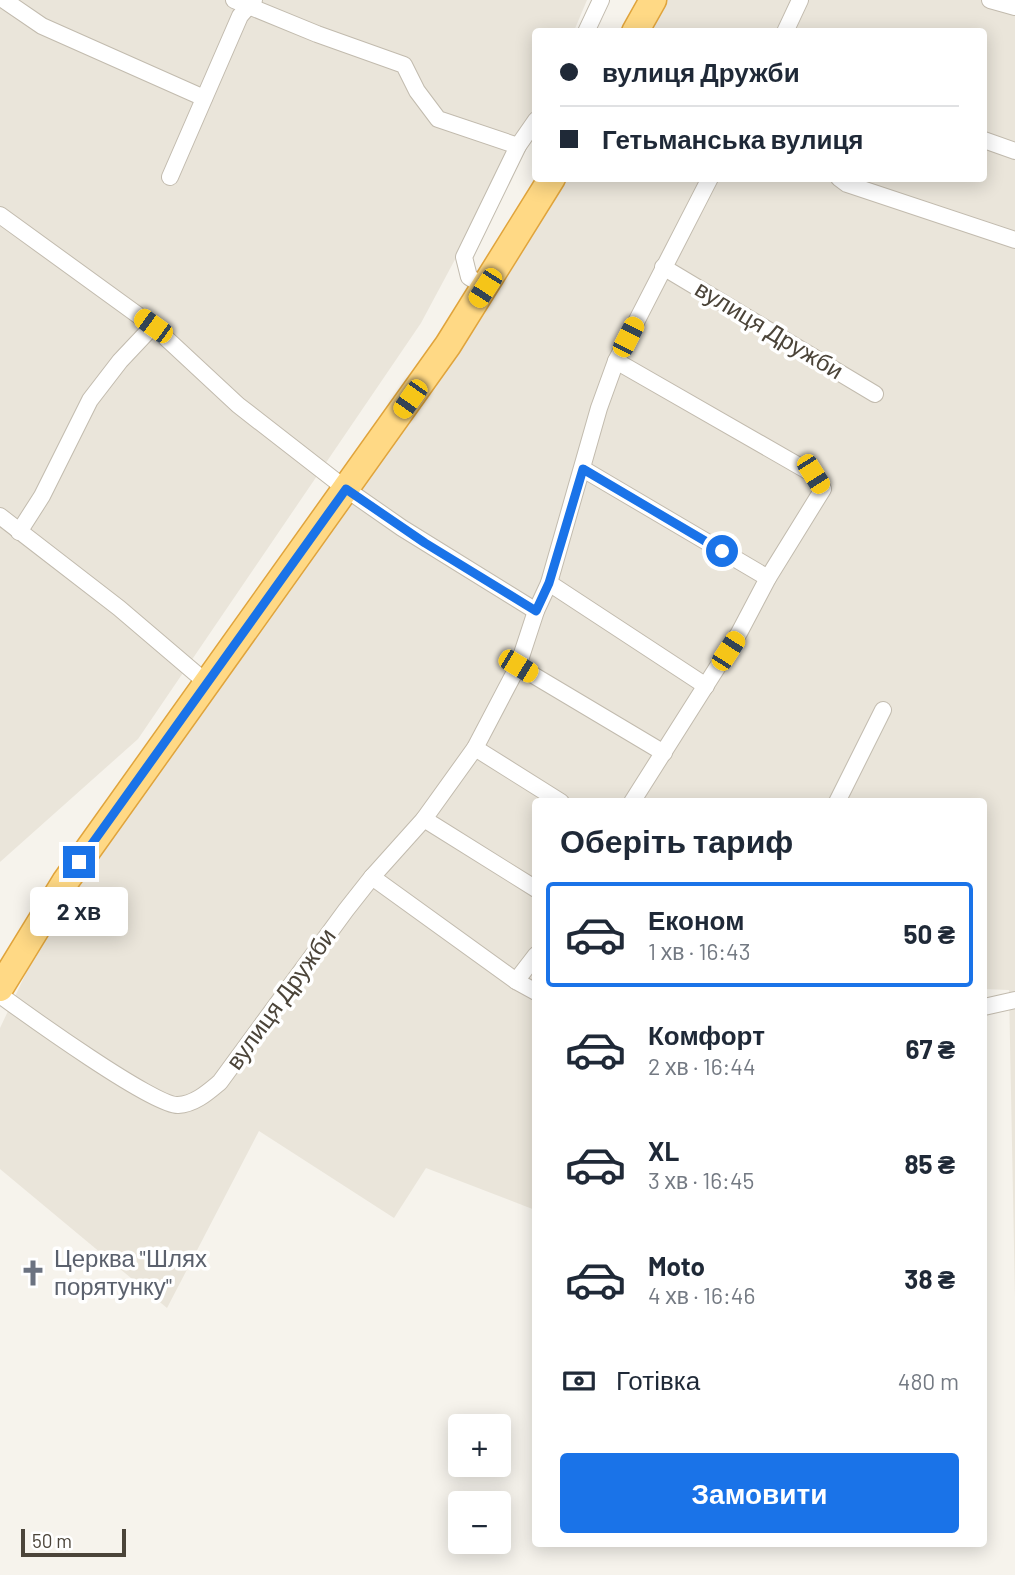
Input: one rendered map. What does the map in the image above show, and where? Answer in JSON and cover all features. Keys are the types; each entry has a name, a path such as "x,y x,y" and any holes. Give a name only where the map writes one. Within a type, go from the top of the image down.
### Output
{"highway":[{"path":"637,28 653,0"},
{"path":"0,988 65,883 448,345 550,182"}],"street":[{"path":"4,0 42,26 204,98"},
{"path":"234,0 252,4 404,65 417,91 438,119 518,146"},
{"path":"588,28 601,0"},
{"path":"787,28 800,0"},
{"path":"990,0 1015,7"},
{"path":"170,177 240,16 252,4"},
{"path":"485,288 468,277 464,257 518,146 532,126"},
{"path":"987,141 1015,151"},
{"name":"вулиця Дружби","path":"0,995 149,1095 177,1106 201,1098 220,1082 372,877 424,819 475,748 518,666 536,611 549,583 599,408 616,361 708,182"},
{"path":"844,182 1015,240"},
{"path":"0,215 153,326 238,405 346,489 413,536 536,611"},
{"name":"вулиця Дружби","path":"663,267 875,394"},
{"path":"19,531 42,496 90,400 120,361 153,326"},
{"path":"616,361 813,474 822,489 768,578 739,633 635,798"},
{"path":"583,469 768,578"},
{"path":"0,516 119,608 206,683"},
{"path":"549,583 706,685"},
{"path":"518,666 664,753"},
{"path":"838,798 883,710"},
{"path":"475,748 555,798"},
{"path":"424,819 532,886"},
{"path":"372,877 532,990"},
{"path":"516,981 532,960"},
{"path":"987,1006 1015,1000"}],"shaded area":[{"path":"0,0 587,0 575,28 532,28 532,116 421,323 138,739 0,862"},
{"path":"665,0 1015,0 1015,1298 1009,990 987,989 987,798 532,798 532,1209 426,1168 394,1218 259,1131 167,1308 0,1169 0,1028 55,912 561,182 987,182 987,28 650,28"}],"place":[{"name":"Церква \"Шлях порятунку\"","path":"33,1273"}],"route":[{"path":"79,862 346,489 425,543 536,611 549,583 583,469 722,551"}]}
